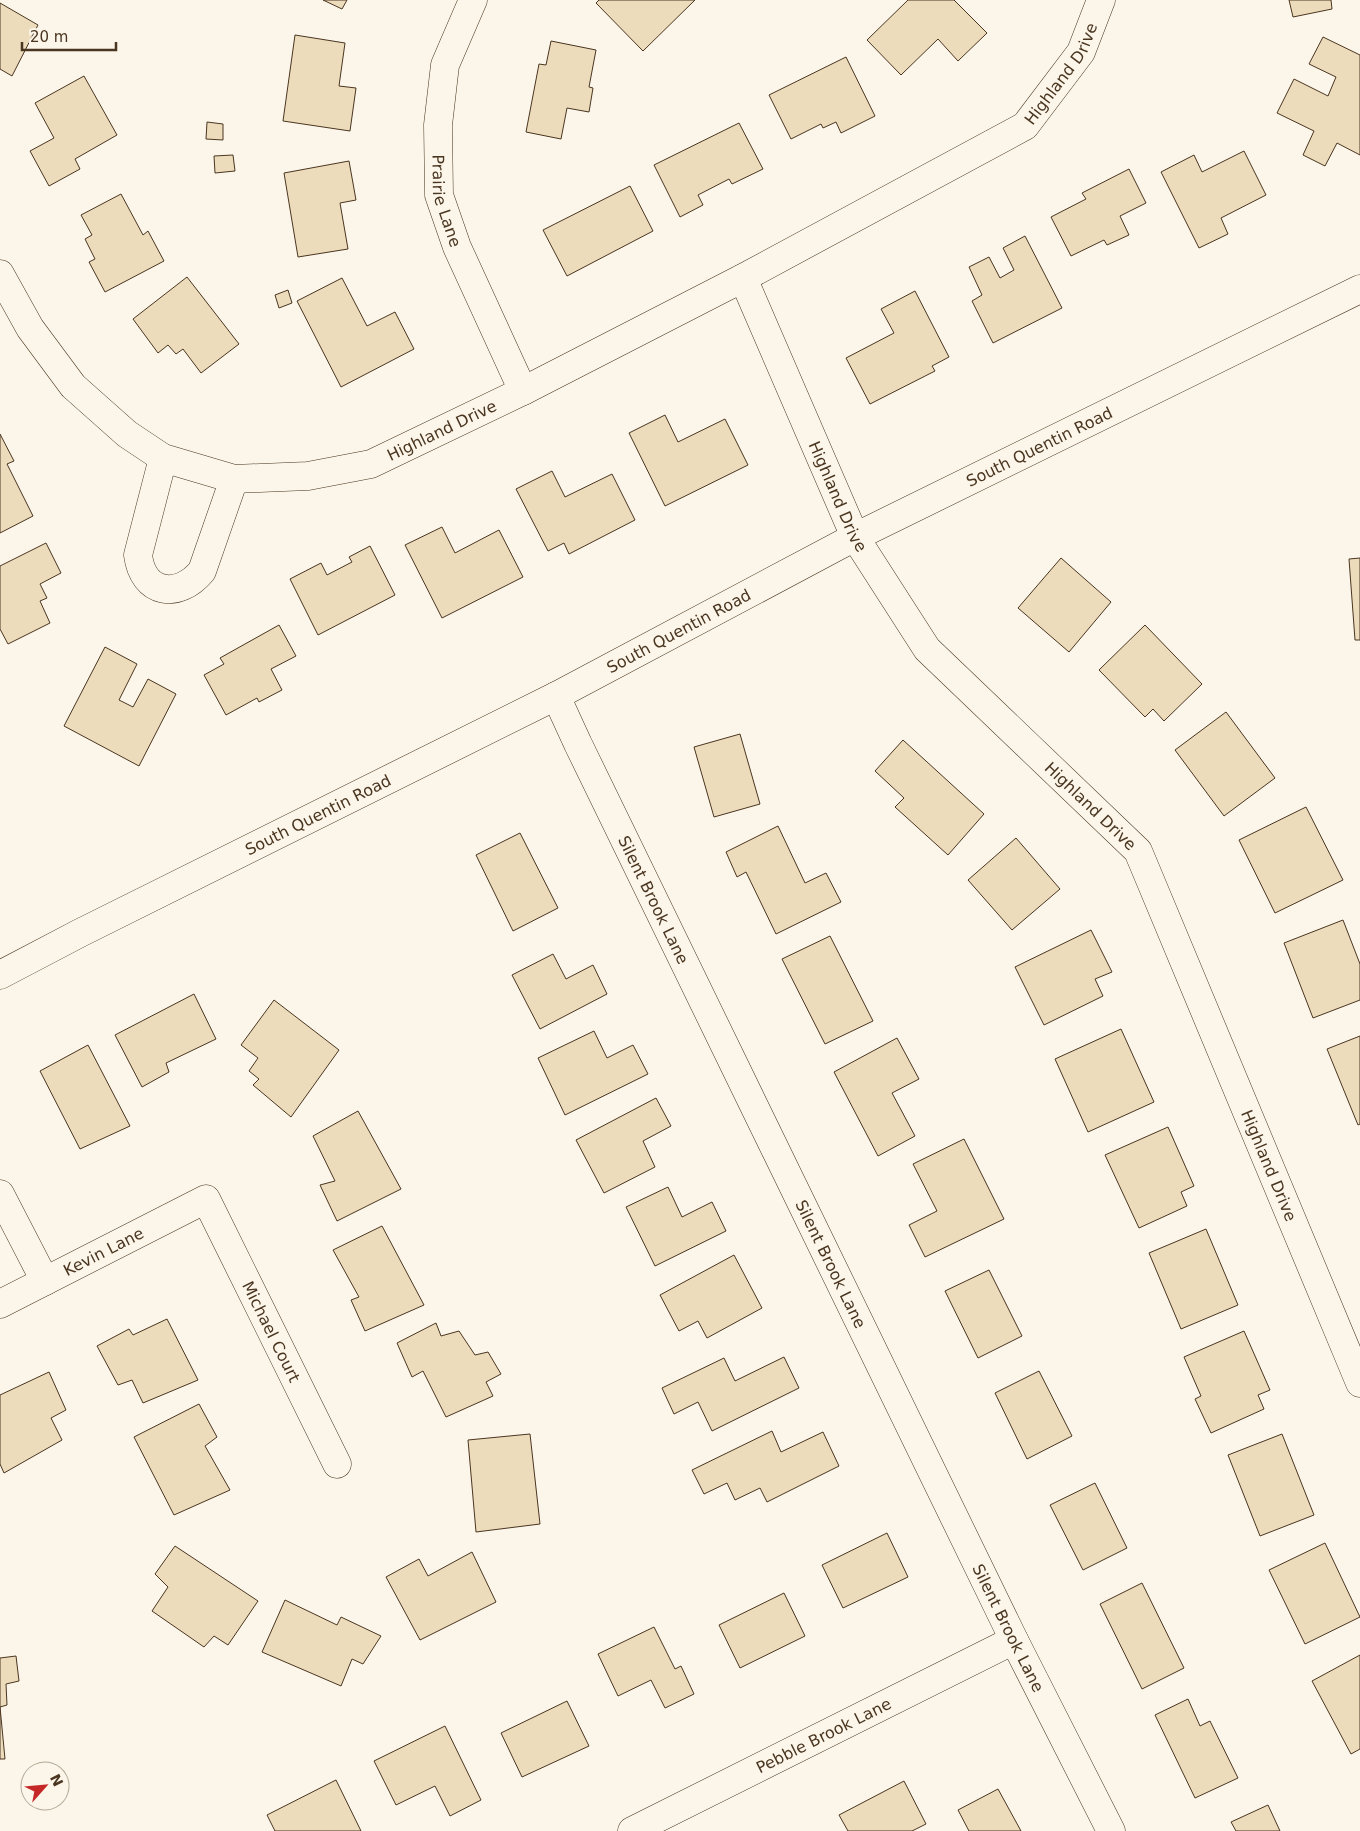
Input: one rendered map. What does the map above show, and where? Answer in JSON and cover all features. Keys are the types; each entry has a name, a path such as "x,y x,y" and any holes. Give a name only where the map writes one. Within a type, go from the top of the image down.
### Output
{"street":[{"name":"Prairie Lane","path":"473,0 445,65 438,125 438,195 457,247 523,391"},
{"name":"Highland Drive","path":"0,274 30,328 73,386 127,434 163,458 234,479 308,476 371,464 523,391 743,278 1025,126 1081,52 1101,0"},
{"name":"Highland Drive","path":"743,278 854,537 927,649 1138,851 1360,1383"},
{"name":"South Quentin Road","path":"0,975 80,933 556,696 854,537 1360,289"},
{"path":"163,458 138,555 140,567 147,579 157,586 170,590 183,588 194,581 202,571 234,479"},
{"name":"Silent Brook Lane","path":"556,696 1014,1640 1111,1831"},
{"path":"0,1194 45,1281"},
{"name":"Kevin Lane","path":"0,1304 206,1200"},
{"name":"Michael Court","path":"206,1200 336,1464"},
{"name":"Pebble Brook Lane","path":"632,1831 1014,1640"}],"building":[{"path":"323,0 347,0 342,9"},
{"path":"599,0 695,0 643,51 596,3"},
{"path":"908,0 954,0 987,33 958,61 938,39 901,75 867,40"},
{"path":"1289,0 1331,0 1332,9 1293,17"},
{"path":"0,3 38,25 12,76 0,69"},
{"path":"295,35 345,43 339,86 356,88 350,131 283,121"},
{"path":"1323,37 1360,55 1360,155 1337,143 1325,166 1303,155 1314,131 1277,113 1294,79 1328,96 1336,77 1309,64"},
{"path":"551,41 596,50 589,87 593,88 589,112 567,108 561,139 526,132 539,64 546,65"},
{"path":"846,57 875,116 841,133 836,122 823,128 821,124 791,139 769,95"},
{"path":"84,76 117,135 75,159 80,169 49,186 30,151 54,138 35,103"},
{"path":"207,122 223,124 223,140 206,139"},
{"path":"739,123 763,169 732,184 729,179 698,195 703,205 680,217 654,165"},
{"path":"1244,151 1266,195 1221,218 1228,234 1199,248 1161,172 1194,155 1202,172"},
{"path":"233,155 235,171 215,173 214,156"},
{"path":"349,161 356,200 340,203 348,249 298,257 284,173"},
{"path":"1129,169 1146,203 1120,216 1129,235 1107,245 1104,240 1071,256 1051,217 1086,199 1082,193"},
{"path":"630,186 653,231 567,276 543,230"},
{"path":"121,194 143,235 148,231 164,261 105,292 89,262 95,259 85,239 92,235 81,215"},
{"path":"1025,236 1062,308 993,343 972,301 982,295 969,267 989,257 1000,278 1014,270 1003,248"},
{"path":"187,277 239,344 201,373 183,349 176,354 168,345 158,353 133,319"},
{"path":"342,278 367,326 395,312 414,349 341,387 297,301"},
{"path":"288,290 292,303 279,308 275,295"},
{"path":"915,291 949,357 932,366 935,371 870,404 846,358 894,333 881,309"},
{"path":"665,415 678,442 725,419 748,465 665,506 629,433"},
{"path":"0,434 14,461 7,464 33,516 0,533"},
{"path":"552,471 565,497 612,474 635,520 569,554 564,543 548,551 516,489"},
{"path":"442,527 455,553 499,530 523,577 442,618 405,545"},
{"path":"46,543 61,573 40,584 47,598 40,601 50,623 8,644 0,629 0,566"},
{"path":"370,546 395,595 318,635 290,579 321,563 327,575 352,562 349,557"},
{"path":"1061,558 1111,602 1069,652 1018,608"},
{"path":"1360,558 1360,640 1355,640 1349,559"},
{"path":"279,625 296,656 271,669 282,690 259,702 257,698 226,715 204,675 224,664 220,658"},
{"path":"1145,625 1202,684 1164,721 1153,709 1145,717 1099,670"},
{"path":"105,647 137,664 119,700 133,707 148,679 176,694 139,766 64,726"},
{"path":"1226,712 1275,778 1224,816 1175,750"},
{"path":"740,734 760,804 714,817 694,747"},
{"path":"903,740 984,814 948,855 895,807 904,798 875,771"},
{"path":"1306,807 1343,880 1275,913 1239,840"},
{"path":"778,826 805,883 826,873 841,902 776,934 746,872 737,877 726,852"},
{"path":"520,833 558,908 513,931 476,855"},
{"path":"1016,838 1060,889 1012,930 968,880"},
{"path":"1343,920 1360,964 1360,1000 1313,1018 1284,943"},
{"path":"1091,930 1112,972 1095,979 1103,996 1044,1025 1015,967"},
{"path":"830,936 873,1021 825,1044 782,959"},
{"path":"553,954 566,979 593,965 607,994 540,1029 512,975"},
{"path":"194,994 216,1039 166,1063 169,1072 142,1087 115,1035"},
{"path":"274,1000 339,1050 291,1117 253,1085 259,1079 249,1071 258,1058 241,1045"},
{"path":"1121,1029 1154,1102 1088,1132 1055,1059"},
{"path":"594,1031 607,1058 633,1045 648,1074 565,1115 538,1058"},
{"path":"1360,1036 1360,1124 1358,1125 1327,1049"},
{"path":"897,1038 919,1079 892,1093 915,1136 878,1156 834,1072"},
{"path":"88,1045 130,1126 80,1149 40,1071"},
{"path":"656,1098 671,1126 643,1141 655,1167 604,1193 576,1140"},
{"path":"358,1111 401,1189 337,1221 320,1185 335,1181 313,1136"},
{"path":"1168,1127 1194,1186 1181,1192 1187,1206 1139,1228 1105,1155"},
{"path":"964,1139 1004,1219 925,1257 909,1225 937,1211 913,1164"},
{"path":"668,1187 682,1217 712,1202 726,1231 655,1266 626,1207"},
{"path":"382,1226 424,1305 365,1331 351,1300 359,1297 333,1250"},
{"path":"1206,1229 1238,1305 1181,1329 1149,1253"},
{"path":"734,1255 762,1308 707,1338 698,1321 679,1331 660,1295"},
{"path":"989,1270 1022,1336 978,1358 945,1291"},
{"path":"167,1319 198,1380 143,1403 132,1380 118,1385 97,1346 129,1329 133,1335"},
{"path":"436,1323 441,1336 459,1331 475,1355 488,1352 501,1374 486,1382 493,1396 446,1417 423,1371 412,1377 397,1343"},
{"path":"1244,1331 1270,1390 1258,1395 1264,1409 1211,1433 1195,1399 1201,1396 1184,1357"},
{"path":"784,1357 799,1388 712,1431 698,1402 674,1414 662,1388 724,1358 735,1381"},
{"path":"1039,1371 1072,1436 1027,1459 995,1393"},
{"path":"49,1372 66,1410 51,1418 62,1440 4,1473 0,1464 0,1395"},
{"path":"199,1404 217,1437 205,1446 230,1490 174,1515 134,1437"},
{"path":"772,1431 781,1452 823,1432 839,1466 767,1502 760,1488 735,1500 727,1483 704,1494 692,1470"},
{"path":"530,1434 540,1524 476,1532 468,1440"},
{"path":"1282,1434 1314,1515 1260,1536 1228,1455"},
{"path":"1095,1483 1127,1548 1083,1570 1050,1505"},
{"path":"887,1533 908,1577 843,1608 822,1565"},
{"path":"1325,1543 1360,1617 1305,1644 1269,1570"},
{"path":"175,1546 258,1601 228,1645 214,1636 204,1647 152,1611 168,1587 155,1574"},
{"path":"472,1552 496,1602 420,1640 386,1577 419,1559 428,1576"},
{"path":"1142,1583 1184,1668 1142,1689 1100,1604"},
{"path":"784,1593 805,1636 740,1668 719,1625"},
{"path":"285,1600 337,1625 341,1617 381,1636 363,1664 352,1659 341,1686 262,1652"},
{"path":"654,1627 675,1669 681,1666 694,1694 665,1708 651,1680 618,1696 598,1654"},
{"path":"1360,1655 1360,1749 1351,1754 1312,1681"},
{"path":"16,1656 19,1681 6,1684 7,1705 0,1707 0,1658"},
{"path":"1188,1699 1200,1726 1210,1721 1238,1778 1195,1798 1155,1715"},
{"path":"567,1701 589,1746 522,1777 501,1733"},
{"path":"0,1707 5,1759 0,1759"},
{"path":"445,1726 481,1800 450,1816 435,1786 396,1805 374,1761"},
{"path":"336,1780 361,1831 275,1831 267,1815"},
{"path":"904,1781 926,1824 912,1831 848,1831 839,1815"},
{"path":"998,1789 1021,1831 969,1831 958,1810"},
{"path":"1268,1805 1280,1831 1236,1831 1231,1822"}]}
